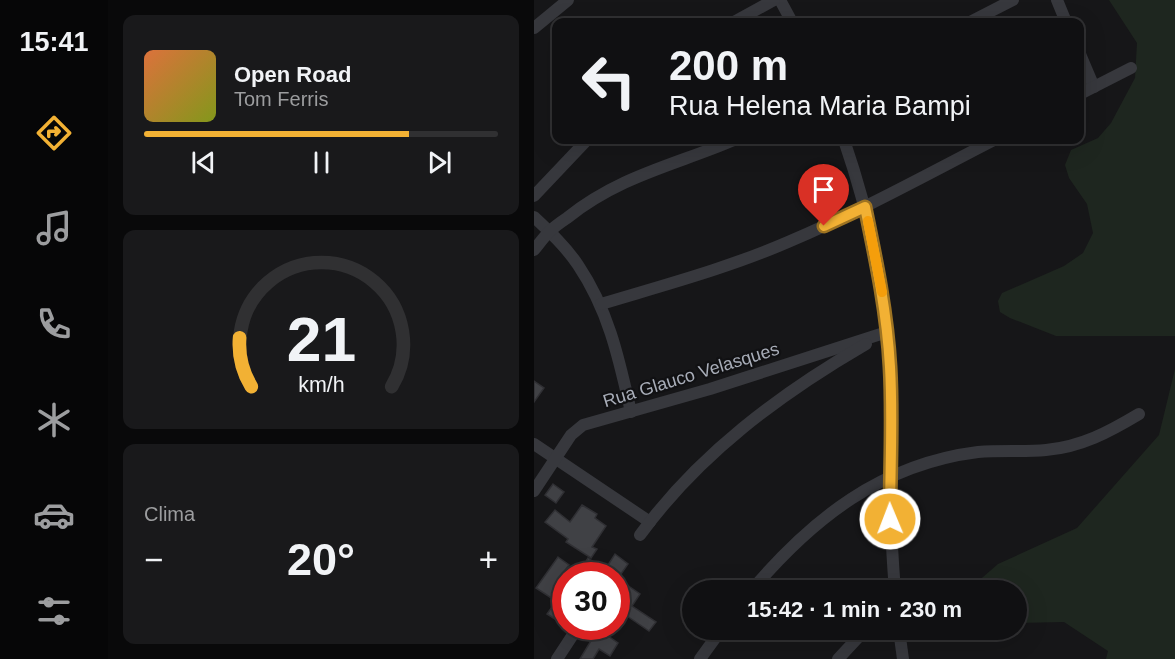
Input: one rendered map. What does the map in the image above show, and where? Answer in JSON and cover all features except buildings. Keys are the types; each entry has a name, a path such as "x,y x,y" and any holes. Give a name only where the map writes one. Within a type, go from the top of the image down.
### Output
{"street":[{"path":"534,28 568,0"},
{"path":"741,18 774,0"},
{"path":"780,0 790,18"},
{"path":"978,18 1013,0"},
{"path":"1056,0 1064,18"},
{"path":"1084,63 1094,87"},
{"path":"1084,92 1131,68"},
{"path":"534,196 583,144"},
{"path":"534,250 549,232 593,199 628,180 723,144"},
{"path":"845,144 865,207 883,297 887,332 890,368 890,519 894,580"},
{"path":"601,304 759,254 865,207 986,144"},
{"path":"534,217 565,247 578,264 601,304 617,354 631,412"},
{"path":"640,536 681,485 749,422 790,391 887,332"},
{"name":"Rua Glauco Velasques","path":"534,491 571,435 583,425 766,372 887,332"},
{"path":"761,580 782,556 829,513 860,492 890,477 951,456 1073,446 1098,436 1138,414"},
{"path":"534,444 650,522"},
{"path":"557,659 569,640"},
{"path":"700,659 714,640"},
{"path":"838,659 856,640"},
{"path":"900,640 903,659"}],"shaded area":[{"path":"1109,0 1175,0 1175,336 1056,336 1000,312 998,301 1002,293 1064,266 1083,253 1093,233 1087,204 1069,178 1065,165 1071,150 1098,138 1111,123 1135,78 1137,43"},
{"path":"1175,369 1175,659 1106,659 1108,651 1064,622 1027,623 1027,580 980,580 998,564 1077,528 1159,435"}],"slow traffic":[{"path":"868,221 882,292"}],"route":[{"path":"824,226 865,207 883,297 889,350 890,519"}]}
